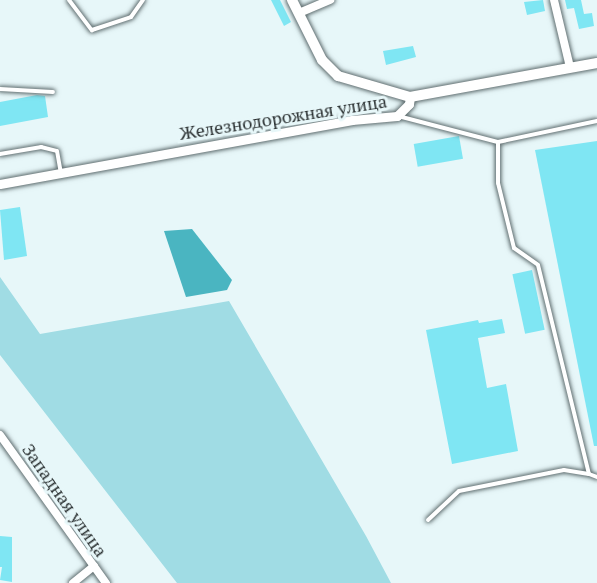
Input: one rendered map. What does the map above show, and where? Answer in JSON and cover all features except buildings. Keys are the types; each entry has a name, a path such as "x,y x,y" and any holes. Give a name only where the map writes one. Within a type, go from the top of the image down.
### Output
{"main road":[{"path":"292,0 322,60 338,76 410,97"},
{"name":"Железнодорожная улица","path":"410,97 597,63"}],"street":[{"path":"299,13 330,0"},
{"path":"555,0 570,67"},
{"name":"Железнодорожная улица","path":"0,184 352,120 397,116 409,104 410,97"},
{"name":"Западная улица","path":"0,435 106,583"},
{"path":"73,583 94,566"}],"lane":[{"path":"69,0 92,30 131,17 143,0"},
{"path":"0,89 52,92"},
{"path":"397,116 498,142 597,121"},
{"path":"498,142 498,183 514,248 538,265 589,474"},
{"path":"0,154 41,147 57,151 61,172"},
{"path":"428,520 459,491 564,470 597,477"}],"shaded area":[{"path":"192,229 232,280 227,290 186,297 164,231"},
{"path":"0,277 40,334 229,301 391,583 177,583 0,355"}]}
